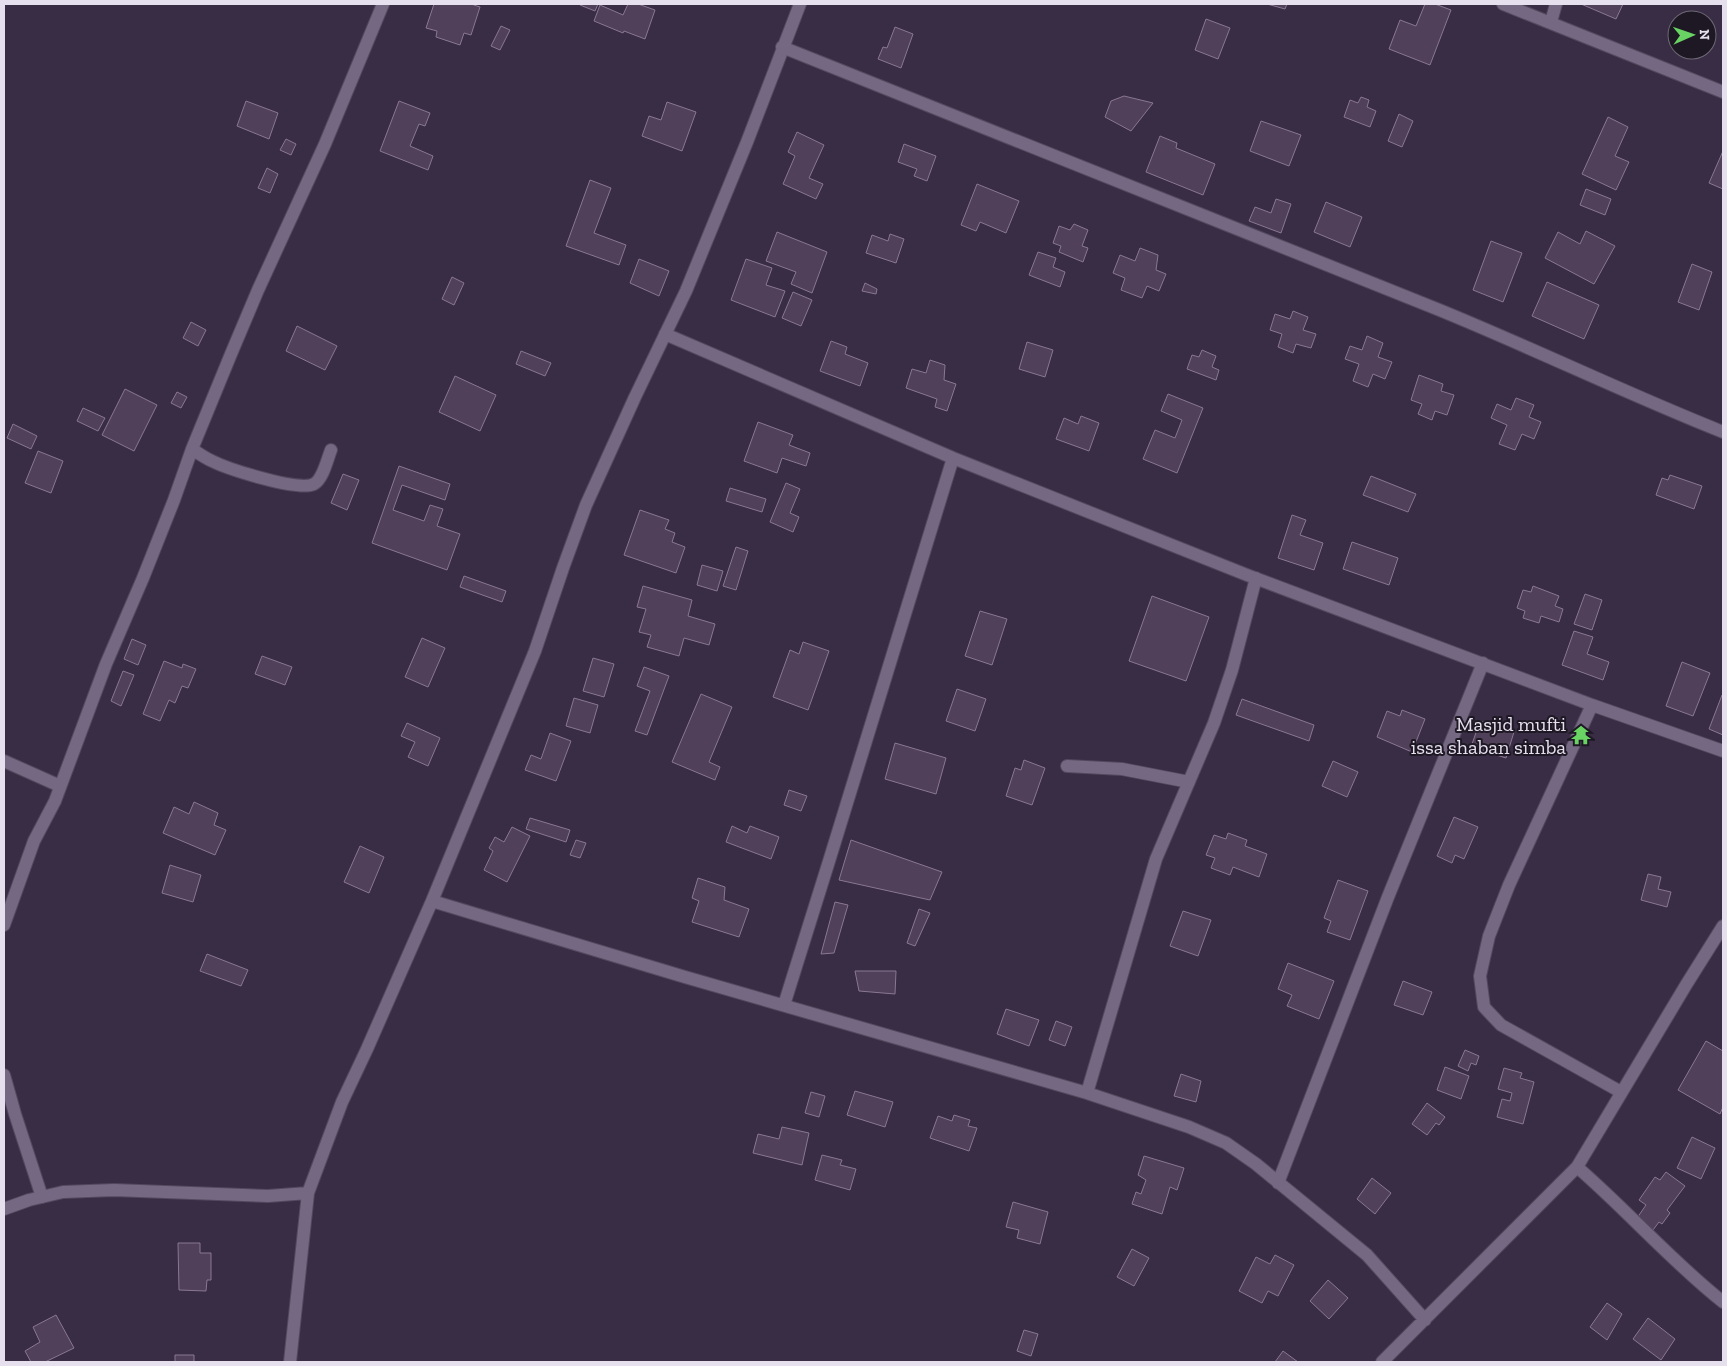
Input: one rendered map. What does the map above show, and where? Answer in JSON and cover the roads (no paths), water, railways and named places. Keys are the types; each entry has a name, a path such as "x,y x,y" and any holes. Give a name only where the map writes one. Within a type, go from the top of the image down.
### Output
{"street":[{"path":"4,925 34,841 55,801 106,664 143,578 192,449 258,290 325,144 383,4"},
{"path":"290,1362 308,1193 342,1102 367,1050 432,901 535,651 586,506 635,397 686,292 747,142 800,4"},
{"path":"1504,4 1723,92"},
{"path":"1551,22 1556,4"},
{"path":"782,47 989,132 1200,213 1438,310 1520,344 1670,412 1723,432"},
{"path":"665,334 953,458 1256,578 1592,705 1723,751"},
{"path":"192,449 222,466 273,480 304,486 315,483 319,478 331,450"},
{"path":"784,1005 953,458"},
{"path":"1087,1092 1156,859 1214,723 1232,670 1256,578"},
{"path":"1278,1183 1388,897 1482,663"},
{"path":"1592,705 1509,885 1489,936 1480,976 1484,1007 1501,1025 1621,1092"},
{"path":"4,761 60,786"},
{"path":"1067,766 1122,769 1189,782"},
{"path":"432,901 675,974 1087,1092 1189,1127 1226,1143 1256,1164 1367,1255 1425,1320"},
{"path":"1382,1362 1577,1167 1723,926"},
{"path":"4,1075 42,1197"},
{"path":"1577,1167 1608,1194 1697,1281 1723,1302"},
{"path":"4,1209 63,1192 114,1190 268,1196 308,1193"}],"place":[{"name":"Masjid mufti issa shaban simba","path":"1581,735"}]}
